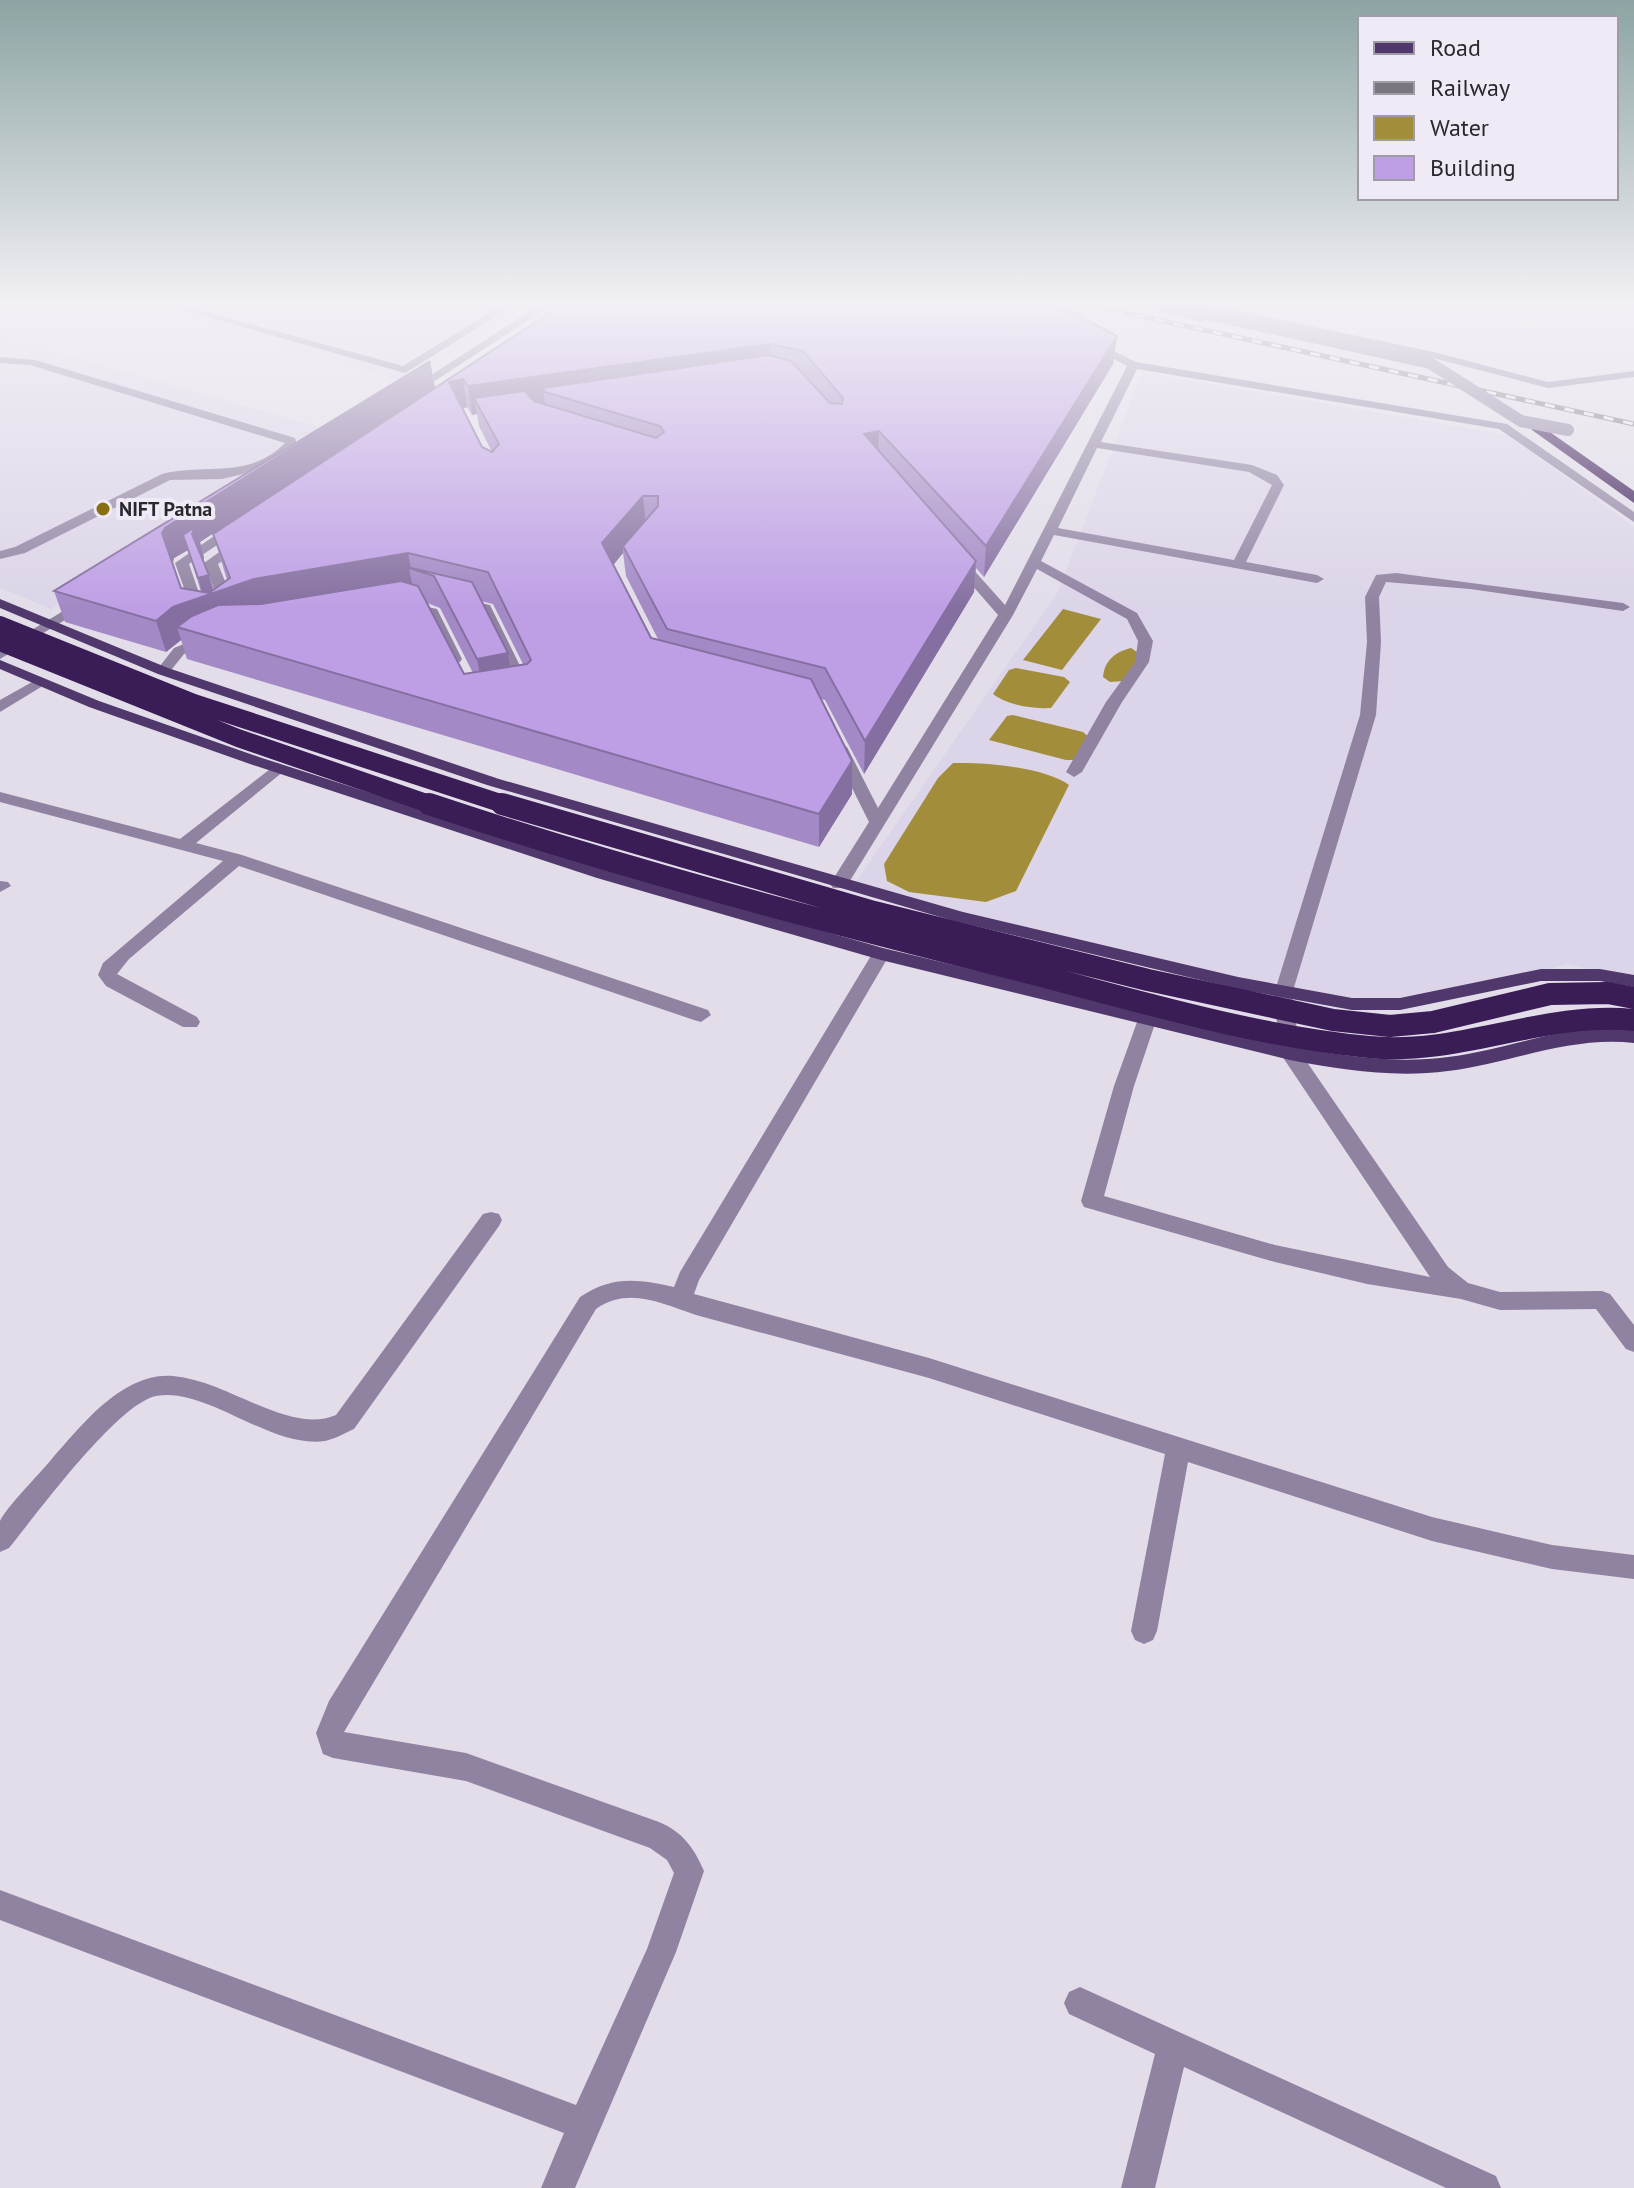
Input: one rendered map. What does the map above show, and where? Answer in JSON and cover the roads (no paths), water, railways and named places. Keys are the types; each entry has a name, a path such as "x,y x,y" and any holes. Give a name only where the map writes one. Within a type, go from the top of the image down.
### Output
{"highway":[{"path":"1537,427 1634,498"},
{"path":"1568,430 1634,484"},
{"path":"0,625 114,673 483,799 874,912 1118,973 1333,1020 1390,1026 1433,1022 1550,994 1608,993 1634,998"},
{"path":"0,642 181,718 528,835 892,939 1220,1020 1324,1042 1395,1050 1448,1045 1566,1018 1605,1015 1634,1020"}],"main road":[{"path":"0,603 163,671 493,782 960,917 1283,994 1352,1004 1400,1004 1541,975 1600,975 1634,981"},
{"path":"0,664 94,704 278,768 603,874 881,954 1290,1053 1344,1063 1410,1069 1472,1060 1570,1036 1634,1036"}],"street":[{"path":"175,404 291,441 291,445 275,456 226,475"},
{"path":"839,884 1006,615 1113,404"},
{"path":"1370,404 1503,426 1634,518"},
{"path":"1493,404 1537,427 1568,430"},
{"path":"1093,444 1252,469 1273,478 1278,485 1276,490 1238,565"},
{"path":"0,555 20,550 183,471 226,475 253,485"},
{"path":"216,622 199,615 182,563 246,521"},
{"path":"1050,530 1317,579"},
{"path":"163,671 179,651 229,608 211,563 249,537"},
{"path":"946,547 1006,615"},
{"path":"1034,562 1132,616 1142,631 1146,651 1140,671 1115,701 1074,772"},
{"path":"1461,1290 1440,1273 1425,1254 1290,1053 1283,994 1368,715 1374,642 1372,597 1381,578 1396,577 1623,607"},
{"path":"0,655 101,592"},
{"path":"402,597 409,605 432,612 463,675"},
{"path":"442,598 485,608 526,690 513,692"},
{"path":"0,707 41,681"},
{"path":"832,732 877,822"},
{"path":"183,845 278,768"},
{"path":"0,797 236,859 701,1015"},
{"path":"190,1022 113,982 107,975 110,967 123,955 236,859"},
{"path":"682,1298 688,1278 881,954"},
{"path":"1164,966 1149,1020 1124,1086 1092,1201 1275,1256 1398,1283 1461,1290 1500,1301 1602,1300 1634,1342"},
{"path":"0,1540 95,1430 131,1397 154,1386 178,1387 299,1429 320,1433 334,1430 345,1422 491,1220"},
{"path":"558,2188 582,2124 676,1917 689,1871 677,1850 659,1837 466,1767 333,1744 330,1733 339,1711 588,1303 602,1291 616,1287 682,1298 696,1306 929,1368 1432,1529 1552,1557 1634,1567"},
{"path":"1144,1631 1179,1446"},
{"path":"0,1905 582,2124"},
{"path":"1080,2003 1472,2186"},
{"path":"1138,2188 1173,2046"}],"water":[{"path":"1063,609 1101,619 1062,670 1023,660"},
{"path":"1131,648 1137,652 1137,665 1123,681 1110,682 1103,677 1112,658"},
{"path":"1016,668 1064,677 1070,682 1051,708 1013,704 993,694 1009,670"},
{"path":"1007,716 1083,732 1091,739 1078,760 1066,760 989,740"},
{"path":"953,763 981,763 1029,770 1069,785 1016,891 986,902 909,892 887,881 884,864 938,778"}],"railway":[{"path":"1543,404 1634,424"}],"place":[{"name":"NIFT Patna","path":"103,509"}]}
